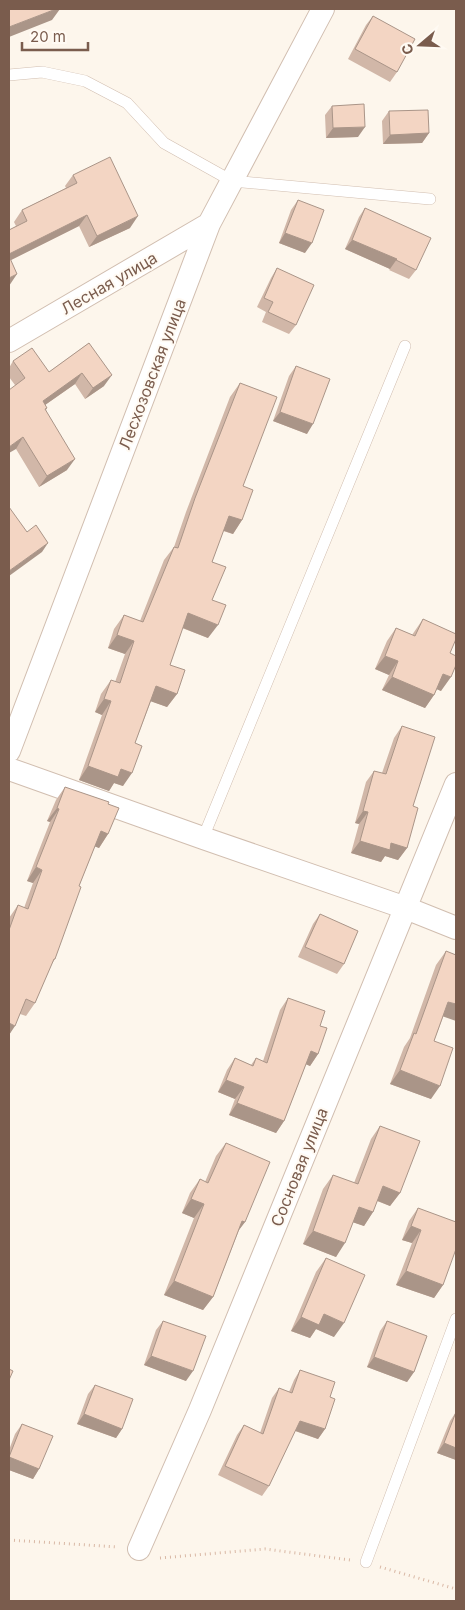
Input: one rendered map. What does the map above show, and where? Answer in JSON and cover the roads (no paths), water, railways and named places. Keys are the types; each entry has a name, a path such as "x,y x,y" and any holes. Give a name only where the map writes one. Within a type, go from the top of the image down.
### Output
{"street":[{"name":"Лесхозовская улица","path":"9,751 209,224 323,9"},
{"name":"Лесная улица","path":"9,341 209,224"},
{"path":"9,769 406,908 456,928"},
{"name":"Сосновая улица","path":"139,1548 200,1410 456,784"}],"lane":[{"path":"9,75 42,72 85,82 127,103 164,143 232,181 430,199"},
{"path":"203,838 405,346"},
{"path":"366,1562 456,1319"}]}
